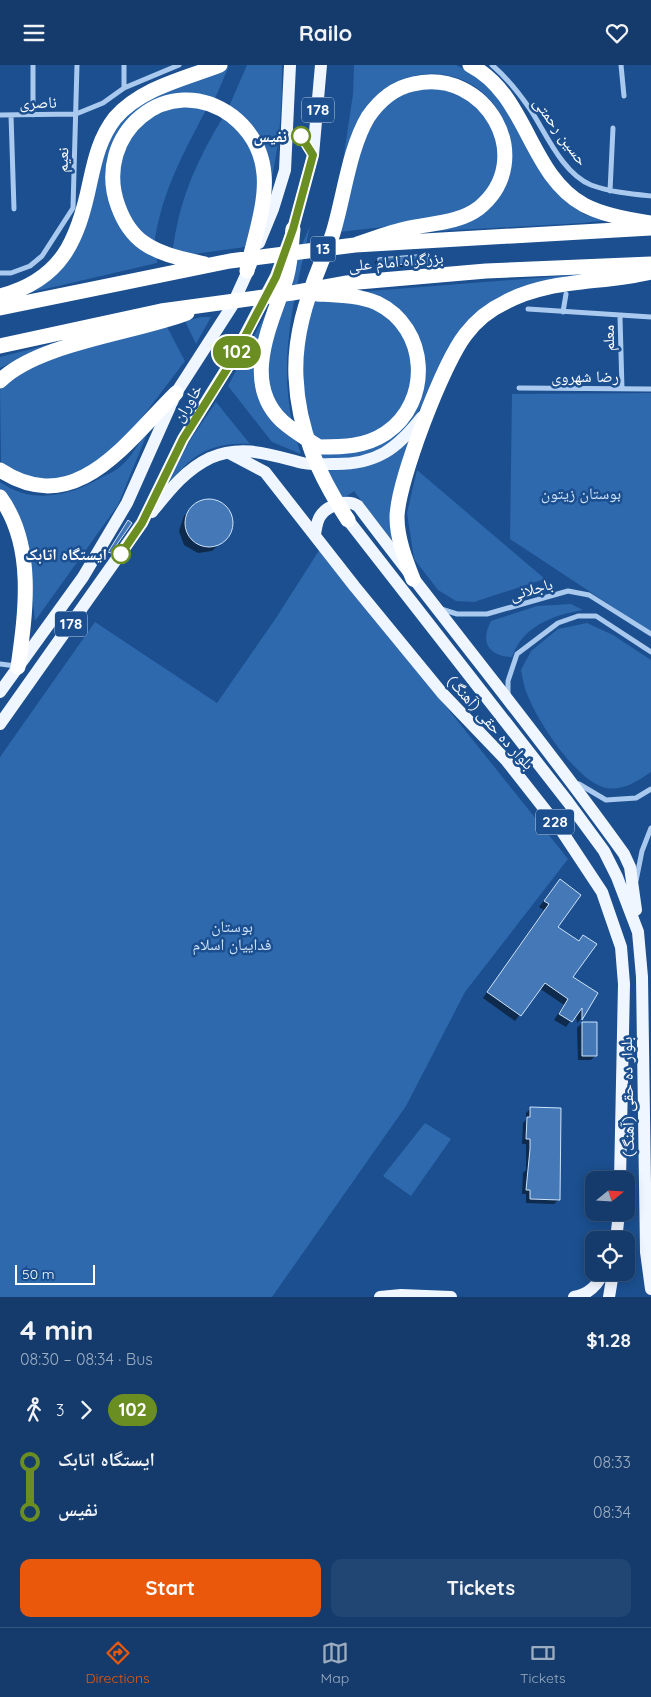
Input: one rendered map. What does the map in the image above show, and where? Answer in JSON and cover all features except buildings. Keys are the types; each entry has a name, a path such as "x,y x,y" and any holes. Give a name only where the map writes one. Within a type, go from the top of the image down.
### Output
{"highway":[{"path":"0,296 20,289 43,277 60,262 68,251 76,233 99,146 116,118 144,96 220,65"},
{"path":"470,65 486,75 504,93 542,161 566,192 585,206 651,223"},
{"path":"348,520 323,479 311,453 303,426 296,377 296,342 305,306 333,235 352,163 368,117 378,104 399,88 425,81 445,82 478,97 498,124 504,143 505,160 502,172 490,196 479,208 455,219 406,229 355,245"},
{"path":"208,265 173,255 144,243 122,218 113,187 112,169 117,148 133,124 153,109 169,102 185,99 209,102 226,112 249,132 262,159 266,210 248,271"},
{"name":"بزرگراه امام علی","path":"0,308 208,265 355,245 651,228"},
{"path":"292,293 365,299 383,307 401,321 410,334 419,361 417,386 409,408 396,426 371,441 351,447 319,447 282,421 268,400 262,381 261,369 267,334 286,279 293,229"},
{"name":"بزرگراه امام علی","path":"0,346 161,311 292,293 347,283 422,276 636,263 651,264"},
{"path":"413,579 402,550 397,518 400,491 432,405 454,354 466,335 482,317 504,302 554,286 651,271"},
{"path":"0,381 18,366 43,355 164,322 209,305"},
{"path":"0,470 23,483 38,487 54,486 78,480 111,459 176,393"},
{"path":"0,497 12,513 23,549 26,594 18,667"}],"main road":[{"name":"178","path":"266,210 285,170 290,65"},
{"name":"خاوران","path":"0,724 142,523 183,439 232,361 276,277 293,229 313,155 322,65"},
{"name":"خاوران","path":"0,693 83,577 127,503 176,393 212,341 232,306 248,271"},
{"path":"142,523 188,471 212,457 253,450 304,463 344,465 364,462 387,452 400,443 432,405"},
{"name":"بلوار ده حقی (آهنگ)","path":"229,453 265,473 442,693 506,760 560,830 602,892 621,947 624,984 620,1171"},
{"path":"315,534 318,520 329,507 354,503 438,608 567,776 624,854 630,867 634,891 636,925"},
{"name":"بلوار ده حقی (آهنگ)","path":"348,520 568,802 604,851 636,925 642,977 646,1252 651,1289"},
{"path":"574,1297 585,1295 599,1281"},
{"path":"609,1297 612,1281"},
{"path":"380,1297 401,1295 450,1297"}],"street":[{"path":"33,65 33,115"},
{"name":"نعیم","path":"0,273 11,273 30,266 42,256 73,207 76,65"},
{"path":"124,65 124,88"},
{"path":"76,114 103,103 124,88 179,65"},
{"name":"حسین رحمتی","path":"492,65 528,107 559,155 576,176 589,184 610,191 651,196"},
{"path":"621,65 624,95"},
{"name":"ناصری","path":"0,115 76,114"},
{"path":"11,115 14,209"},
{"path":"610,191 613,128"},
{"path":"563,312 566,294"},
{"path":"528,309 620,317 651,317"},
{"name":"معلم","path":"620,317 622,389"},
{"name":"رضا شهروی","path":"519,388 651,389"},
{"name":"باجلانی","path":"438,608 457,614 487,615 568,591 589,595 651,634"},
{"path":"508,700 508,681 517,654 558,623 578,616 596,616 651,652"},
{"path":"0,664 18,667"},
{"path":"567,776 590,792 606,800 636,798 651,789"},
{"path":"634,891 642,851 651,828"}],"green space":[{"path":"247,65 282,65 281,103 276,156 263,210 270,173 228,109"},
{"path":"354,65 456,65 470,72 493,89 558,194 585,215 627,218 582,223 403,233 483,209 509,139 497,110 479,89 465,81 450,76 435,74 419,75 403,79 389,86 369,104 354,130 342,168 353,94"},
{"path":"229,66 214,101 138,112 110,195 157,255 157,263 2,299 47,280 108,140 128,112 175,86"},
{"path":"425,87 463,93 486,113 499,144 497,174 485,195 467,209 410,224 339,232 360,150 373,120 390,101"},
{"path":"174,106 207,108 174,174 162,208 154,245 145,239 126,215 117,168 137,125"},
{"path":"223,117 247,135 261,182 245,247 172,257 183,201 189,184 204,151"},
{"path":"310,226 290,325 287,375 293,426 273,402 265,367 300,249"},
{"path":"638,270 488,305 418,412 396,439 374,452 361,456 321,459 318,451 339,452 413,409 411,330 344,293"},
{"path":"280,286 257,369 296,439 301,454 272,442 228,386"},
{"path":"315,297 359,301 380,309 407,339 414,383 398,417 367,437 314,442 304,394 302,358 305,334"},
{"path":"211,317 196,344 185,321"},
{"path":"166,325 185,361 134,428 92,468 39,483 8,470 1,462 0,390 12,379 30,368 77,350"},
{"path":"87,335 35,352 0,368 0,357"},
{"name":"بوستان زیتون","path":"651,393 651,632 510,539 512,394"},
{"path":"216,402 250,444 219,446 196,457 177,475 159,499 190,440"},
{"path":"151,424 118,505 35,621 27,547 0,490 0,482 25,494 38,496 65,493 77,489 120,467 130,456"},
{"path":"420,427 396,548 354,491 342,499 326,470 379,461 399,449"},
{"path":"417,470 545,579 474,602 456,601 438,590 414,559 407,513"},
{"name":"بوستان فداییان اسلام","path":"320,549 568,859 465,992 406,1106 272,1297 0,1297 0,757 95,622 217,703 276,618"},
{"path":"571,604 583,610 561,615 540,624 524,637 512,657 497,654 488,647 486,635 491,621 537,606"},
{"path":"587,623 613,635 651,660 651,772 624,787 606,788 583,775 549,735 525,690 521,670 531,651 558,629"},
{"path":"425,1123 451,1139 411,1196 383,1176"}],"bus line":[{"name":"102","path":"121,554 142,523 183,439 232,361 276,277 293,229 313,155 301,136"}],"place":[{"name":"نفیس","path":"301,136"},
{"name":"ایستگاه اتابک","path":"121,554"}]}
